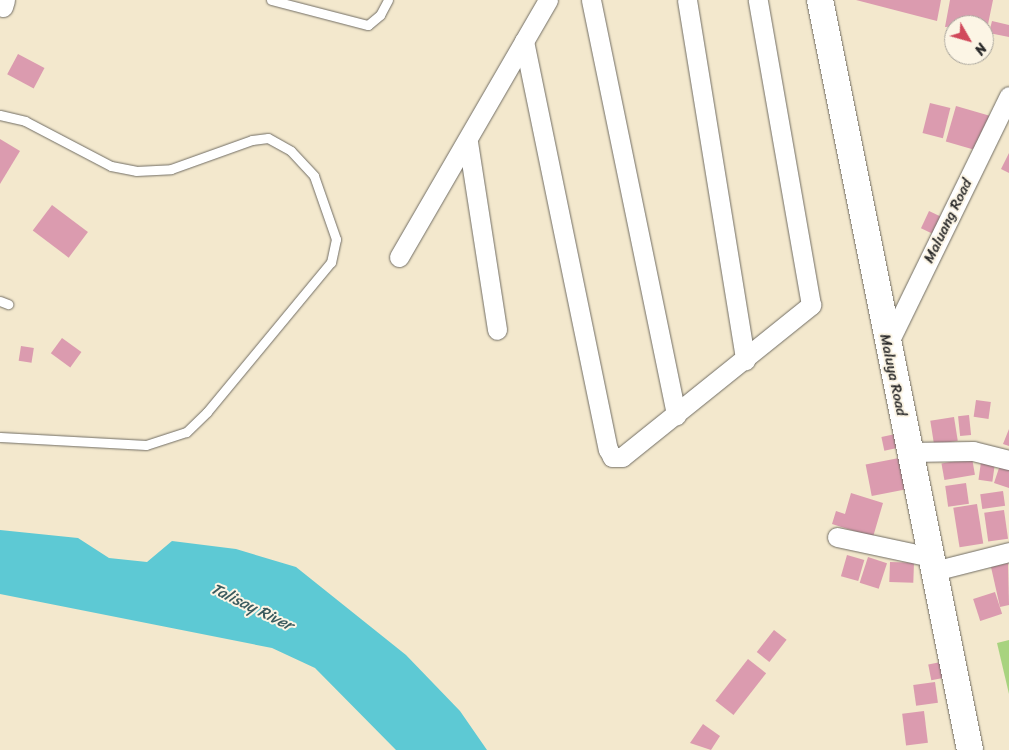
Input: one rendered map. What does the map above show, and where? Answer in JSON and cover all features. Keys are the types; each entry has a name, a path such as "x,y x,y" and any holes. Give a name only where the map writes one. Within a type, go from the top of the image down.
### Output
{"street":[{"path":"399,257 468,142 548,0"},
{"path":"591,0 676,415"},
{"path":"687,0 745,360"},
{"path":"524,41 610,454 616,458 627,455 804,312 812,301 758,0"},
{"name":"Maluya Road","path":"820,0 887,347 970,750"},
{"name":"Maluang Road","path":"887,347 1009,96"},
{"path":"468,142 498,330"},
{"path":"910,452 973,450 1009,460"},
{"path":"837,536 932,564 1009,552"}],"lane":[{"path":"271,0 368,25 380,16 388,0"},
{"path":"0,115 25,121 111,166 136,171 171,169 252,140 268,138 291,151 314,176 336,239 335,252 322,274 207,412 186,432 146,445 0,437"}],"green space":[{"path":"1009,640 1009,694 997,643"}],"water":[{"name":"Talisay River","path":"0,530 78,538 109,558 147,562 172,541 236,549 296,567 406,655 460,711 487,750 396,750 315,668 272,648 0,594"}],"building":[{"path":"856,0 941,0 937,21"},
{"path":"950,0 993,0 990,15 947,15"},
{"path":"994,21 1009,25 1009,37 994,34"},
{"path":"18,54 44,68 34,88 7,74"},
{"path":"930,103 950,108 943,138 923,133"},
{"path":"956,106 990,116 979,151 946,142"},
{"path":"0,139 20,151 0,184"},
{"path":"1009,153 1009,173 1001,169"},
{"path":"52,205 88,232 69,258 33,231"},
{"path":"929,211 942,217 934,234 921,228"},
{"path":"62,338 81,352 70,367 51,353"},
{"path":"21,346 34,348 31,363 19,361"},
{"path":"976,400 991,402 988,419 974,417"},
{"path":"969,415 971,435 960,436 958,416"},
{"path":"954,417 958,441 934,444 930,421"},
{"path":"1009,429 1009,446 1003,444"},
{"path":"900,433 903,447 884,451 881,437"},
{"path":"899,458 905,489 872,496 866,464"},
{"path":"972,458 975,475 944,480 941,463"},
{"path":"981,462 995,464 992,482 978,480"},
{"path":"1000,465 1009,468 1009,488 994,483"},
{"path":"966,483 969,504 948,507 945,486"},
{"path":"1003,491 1005,506 982,509 980,494"},
{"path":"851,493 883,503 873,537 832,524 836,511 845,514"},
{"path":"977,504 983,544 960,547 953,508"},
{"path":"1004,510 1008,539 988,542 984,513"},
{"path":"847,555 864,560 858,581 841,576"},
{"path":"868,557 887,563 879,589 860,583"},
{"path":"890,562 914,563 913,583 889,582"},
{"path":"1008,563 1009,605 1000,607 991,567"},
{"path":"995,592 1002,614 980,621 973,599"},
{"path":"774,630 787,640 769,662 757,652"},
{"path":"748,659 766,673 733,715 715,701"},
{"path":"941,662 944,678 931,680 928,664"},
{"path":"935,682 938,703 916,706 913,685"},
{"path":"924,711 928,743 906,745 902,714"},
{"path":"703,724 720,736 711,750 690,743"}]}
